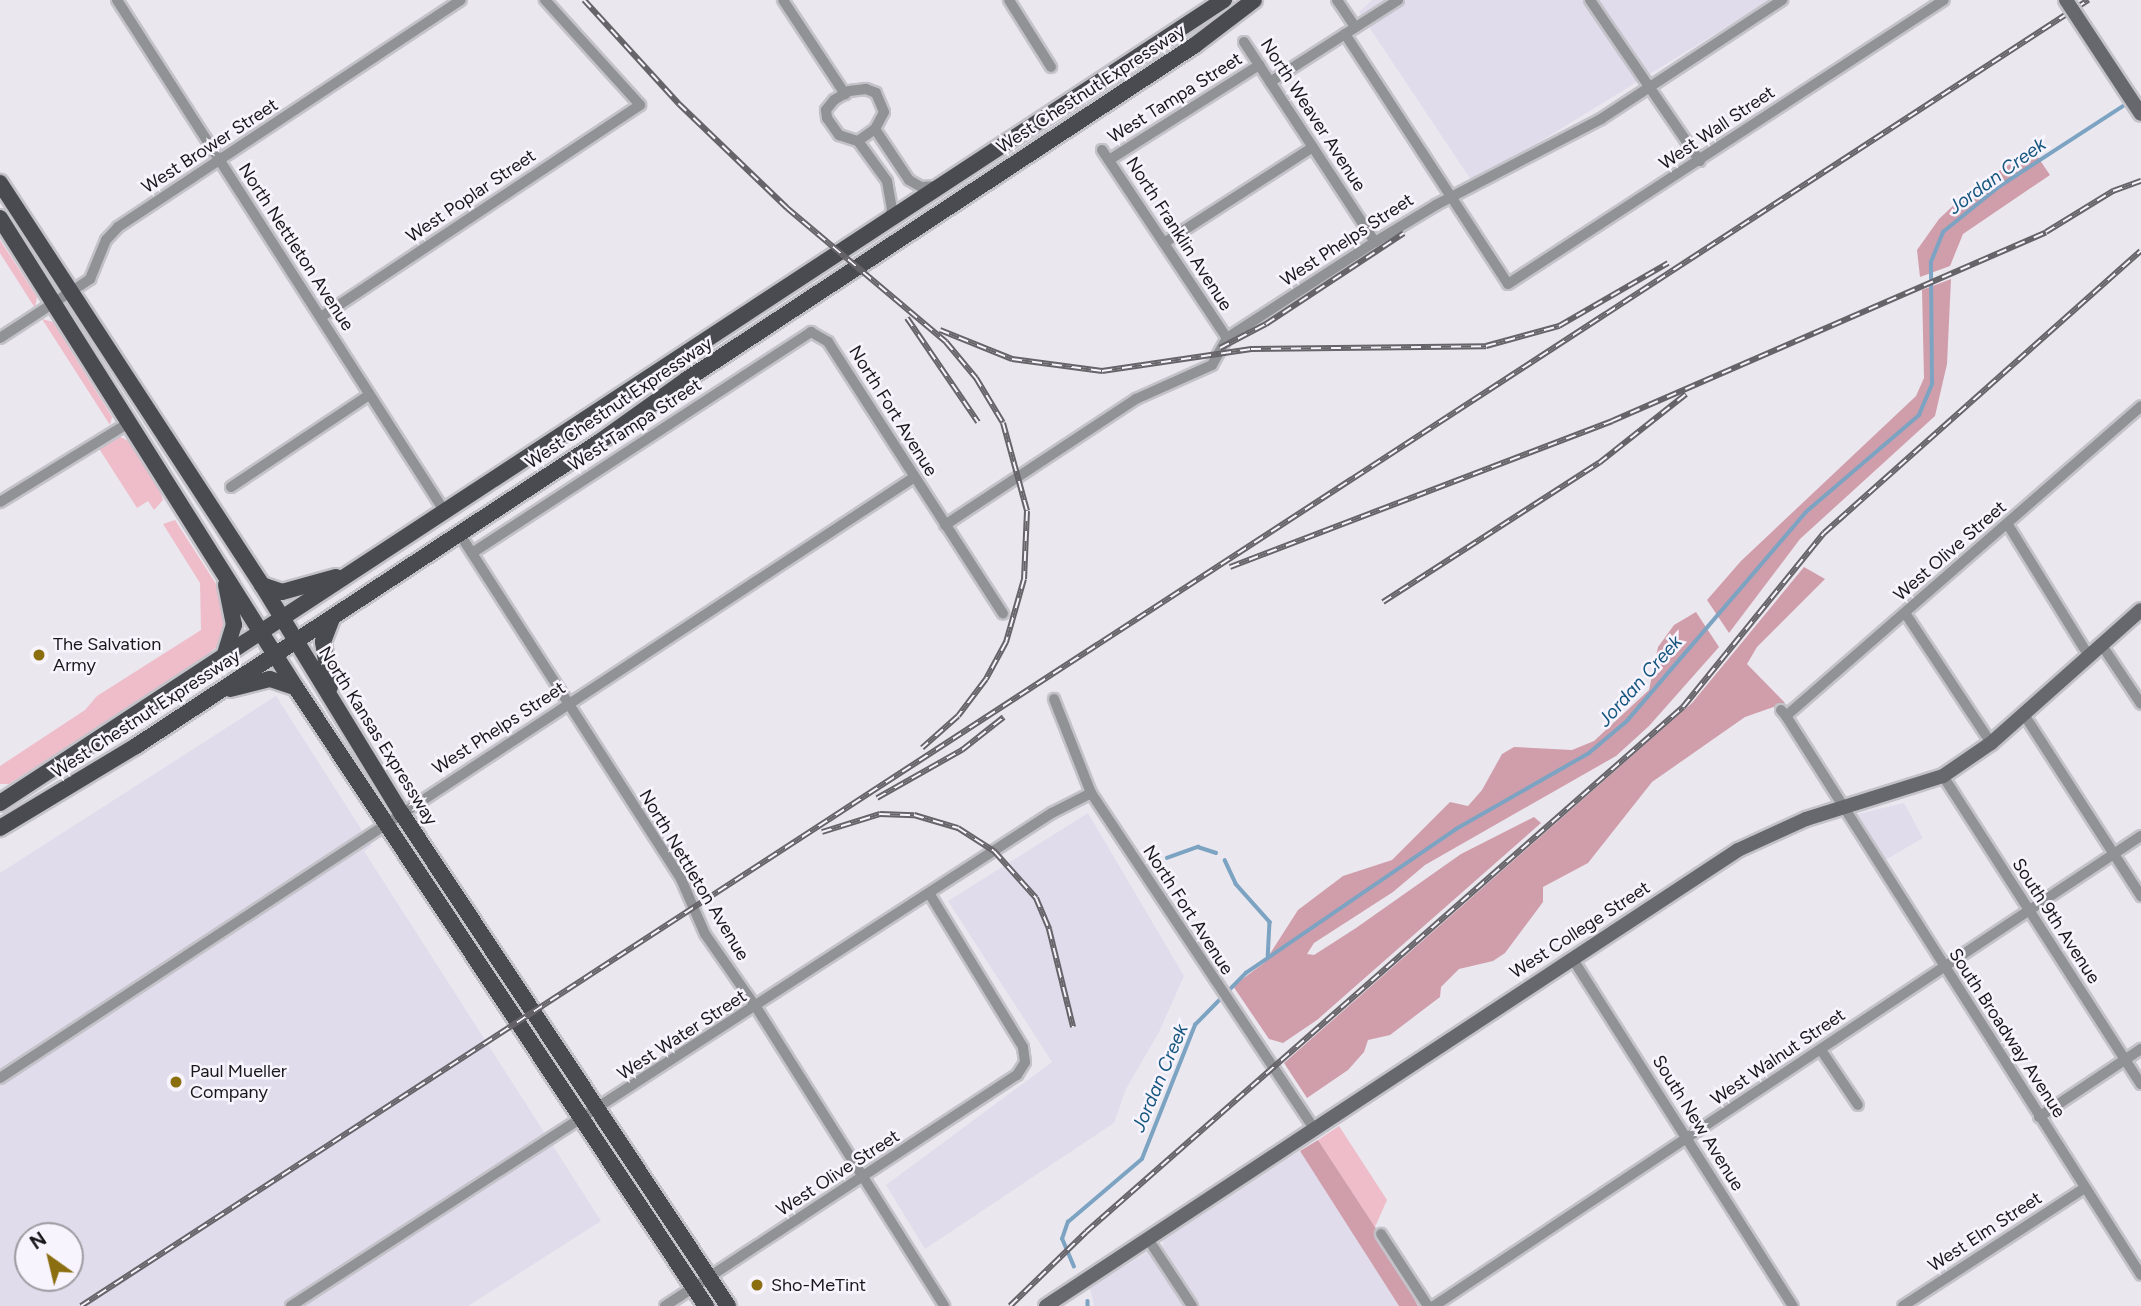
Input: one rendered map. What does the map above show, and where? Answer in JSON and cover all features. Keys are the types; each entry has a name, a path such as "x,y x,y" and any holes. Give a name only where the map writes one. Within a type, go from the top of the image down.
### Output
{"main road":[{"name":"West Chestnut Expressway","path":"0,803 946,185 1224,0"},
{"name":"West Chestnut Expressway","path":"0,828 217,692 459,533 1195,45 1254,0"},
{"path":"2066,0 2141,114"},
{"name":"North Kansas Expressway","path":"0,183 262,584 402,814 601,1109 728,1306"},
{"path":"0,218 296,688 586,1119 706,1306"},
{"path":"220,566 234,625 223,658"},
{"path":"262,584 282,592 355,571"},
{"path":"339,712 329,684 323,642 325,628 343,609"},
{"name":"West College Street","path":"1046,1306 1738,850 1788,826 1943,776 1991,743 2141,610"},
{"path":"217,692 270,679 286,681 296,688"}],"street":[{"name":"West Brower Street","path":"0,338 71,293 94,274 110,234 461,0"},
{"name":"West Poplar Street","path":"321,317 640,105 545,0"},
{"path":"783,0 845,94"},
{"path":"1009,0 1051,66"},
{"path":"1337,0 1355,27"},
{"path":"1270,82 1398,0"},
{"path":"1590,0 1700,161"},
{"name":"West Phelps Street","path":"945,525 1136,399 1212,365 1227,338 1375,243 1453,197 1601,119 1782,0"},
{"name":"West Wall Street","path":"1453,197 1508,284 1944,0"},
{"name":"North Nettleton Avenue","path":"119,1 445,512"},
{"path":"1345,34 1453,197"},
{"name":"North Weaver Avenue","path":"1244,43 1375,243"},
{"name":"West Tampa Street","path":"1109,160 1259,65"},
{"path":"858,141 875,130 884,112 876,93 855,89 826,110 827,118 839,135 858,141 891,192 892,210 886,224"},
{"path":"875,130 909,180 921,187 946,185"},
{"path":"1164,243 1312,147"},
{"name":"North Franklin Avenue","path":"1102,150 1227,338"},
{"name":"West Tampa Street","path":"472,553 803,335 819,334"},
{"name":"North Fort Avenue","path":"819,334 828,342 913,478 1003,614"},
{"path":"231,486 369,395"},
{"name":"West Olive Street","path":"1784,713 2008,525 2141,406"},
{"path":"0,502 130,422"},
{"name":"West Phelps Street","path":"0,1078 913,478"},
{"path":"2008,525 2089,656"},
{"name":"North Nettleton Avenue","path":"459,533 681,879 705,934 756,1007 944,1306"},
{"path":"1905,613 1991,743"},
{"path":"2101,644 2141,705"},
{"name":"North Fort Avenue","path":"1054,699 1091,793 1230,1007 1314,1129"},
{"name":"South Broadway Avenue","path":"1784,713 2085,1188 2137,1259 2141,1275"},
{"path":"2024,713 2141,896"},
{"name":"South 9th Avenue","path":"1943,776 2141,1084"},
{"name":"West Water Street","path":"291,1306 586,1119 929,893 1091,793"},
{"name":"West Walnut Street","path":"1434,1306 2141,836"},
{"name":"West Olive Street","path":"665,1306 1002,1088 1025,1062 1016,1033 929,893"},
{"name":"South New Avenue","path":"1572,958 1793,1306"},
{"path":"2039,1116 2141,1049"},
{"path":"1821,1050 1858,1105"},
{"name":"West Elm Street","path":"1903,1306 2085,1188"},
{"path":"1381,1234 1428,1306"},
{"path":"1148,1239 1192,1306"}],"shaded area":[{"path":"1372,0 1770,0 1473,183 1359,12"},
{"path":"2033,150 2050,175 1963,234 1950,266 1920,277 1917,250 1939,219 1973,187"},
{"path":"0,240 37,297 35,308 0,253"},
{"path":"1951,279 1947,364 1935,416 1800,539 1729,633 1707,600 1741,561 1916,396 1924,378 1922,290"},
{"path":"42,319 53,322 112,417 110,425"},
{"path":"119,436 130,442 161,493 163,500 154,510 148,501 137,508 98,447"},
{"path":"175,520 218,587 226,630 222,642 198,663 9,784 0,784 0,766 85,710 97,696 201,630 200,583 163,524"},
{"path":"1804,567 1825,579 1757,647 1747,664 1785,703 1745,717 1652,782 1588,863 1543,887 1543,902 1505,953 1493,961 1459,969 1441,987 1440,997 1390,1035 1368,1040 1364,1052 1348,1070 1307,1098 1284,1063 1692,703"},
{"path":"1696,612 1719,647 1649,726 1616,756 1425,865 1393,892 1314,943 1307,954 1314,955 1356,928 1461,854 1534,817 1541,823 1317,1020 1283,1043 1269,1039 1233,986 1264,963 1298,910 1343,876 1392,860 1450,802 1468,806 1482,790 1502,754 1514,747 1572,750 1594,741 1649,690 1658,647 1674,625"},
{"path":"276,696 372,846 364,851 601,1221 468,1306 0,1306 0,873"},
{"path":"1904,803 1923,838 1882,862 1858,814"},
{"path":"1088,813 1184,976 1159,1032 1126,1089 1114,1123 925,1249 886,1185 1052,1062 948,901"},
{"path":"1339,1126 1387,1200 1375,1227 1318,1140"},
{"path":"1318,1140 1375,1227 1418,1306 1399,1306 1300,1151"},
{"path":"1300,1151 1399,1306 1199,1306 1163,1249 1163,1240"},
{"path":"1149,1251 1184,1306 1094,1306 1090,1288"}],"waterway":[{"name":"Jordan Creek","path":"1074,1267 1062,1239 1068,1222 1142,1159 1195,1025 1246,973 1456,829 1589,753 1627,721 1806,512 1919,415 1932,384 1931,262 1943,232 2000,186 2128,103"},
{"path":"1167,858 1198,847 1216,853"},
{"path":"1225,860 1236,884 1270,922 1268,956"},
{"name":"Jordan Creek","path":"1088,1301 1088,1306"}],"railway":[{"path":"584,0 679,104 787,208 946,342 976,378 1003,423 1027,511 1024,579 1006,642 986,679 958,716 922,748"},
{"path":"81,1306 2088,0"},
{"path":"1230,567 1612,421 2046,232 2113,191 2141,181"},
{"path":"1220,348 1266,324 1404,233"},
{"path":"1010,1306 1086,1232 1683,707 1824,533 2141,251"},
{"path":"940,330 1012,359 1102,371 1251,349 1486,346 1559,326 1668,263"},
{"path":"907,318 978,422"},
{"path":"1383,602 1599,463 1686,394"},
{"path":"877,798 962,750 1004,717"},
{"path":"822,832 880,814 914,815 958,828 994,851 1036,898 1049,929 1073,1027"}],"place":[{"name":"The Salvation Army","path":"39,655"},
{"name":"Paul Mueller Company","path":"176,1082"},
{"name":"Sho-MeTint","path":"757,1285"}]}
